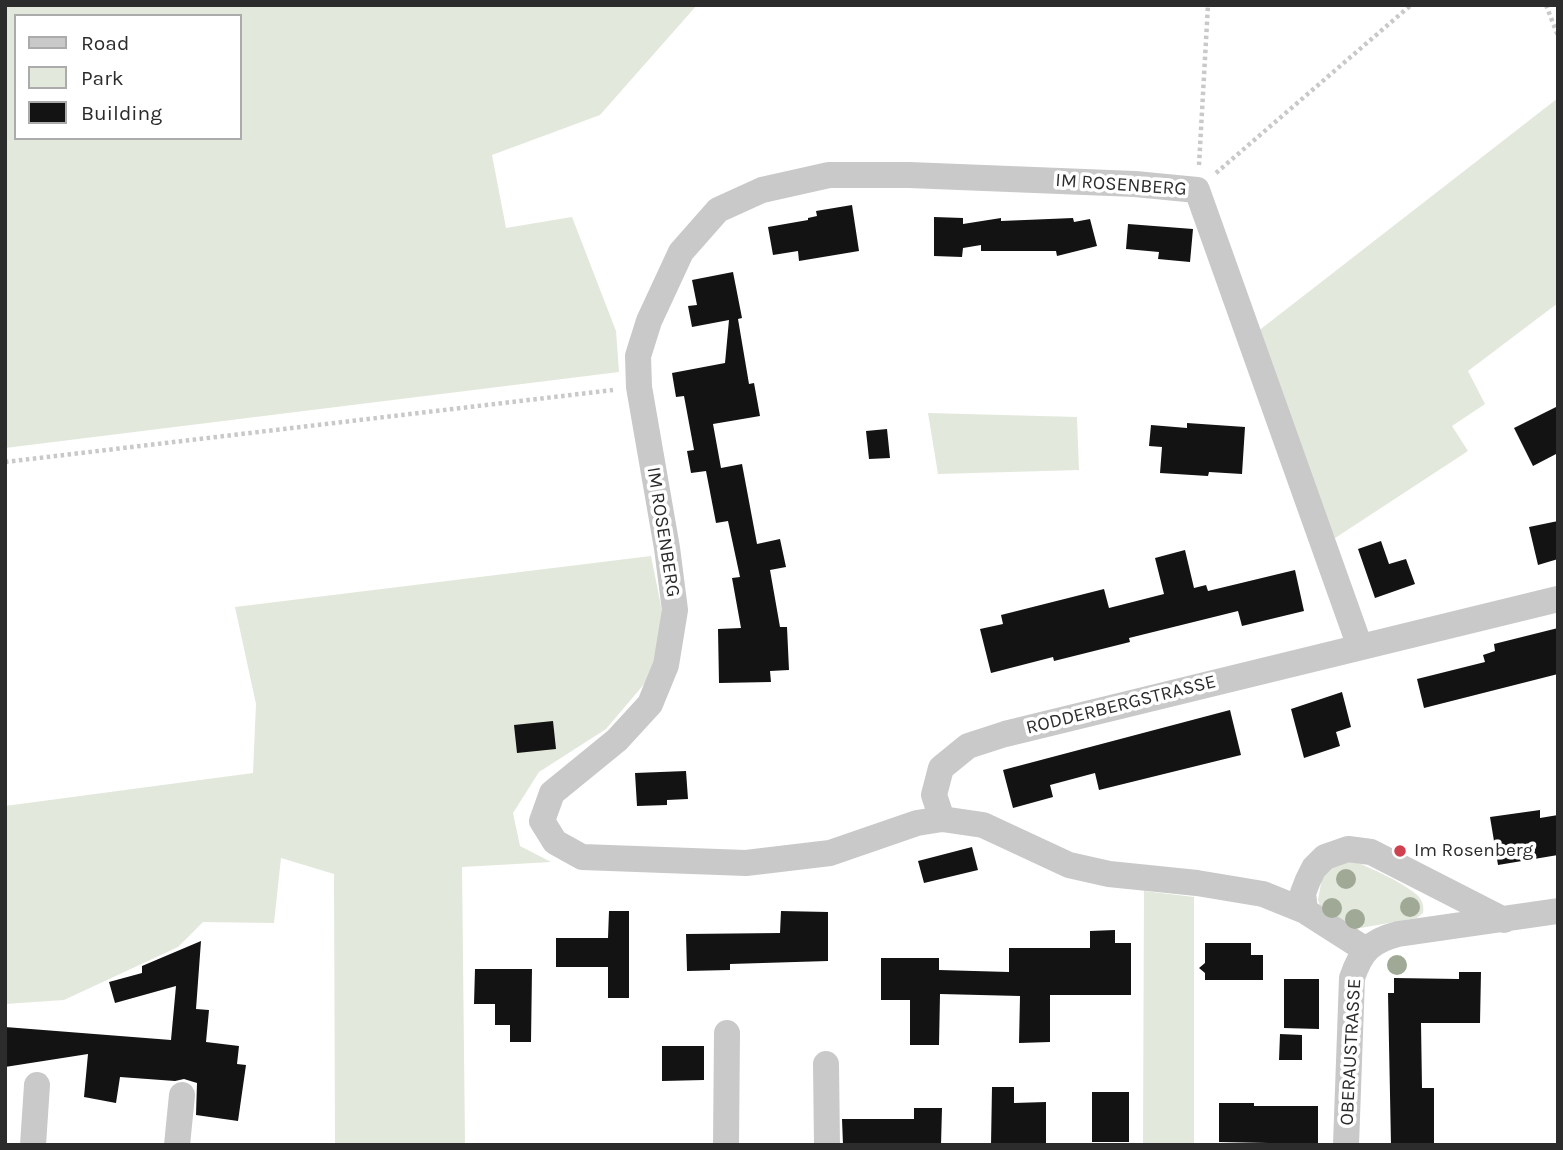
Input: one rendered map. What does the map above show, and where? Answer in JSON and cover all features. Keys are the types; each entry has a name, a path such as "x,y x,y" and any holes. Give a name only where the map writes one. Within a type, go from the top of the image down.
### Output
{"street":[{"name":"IM ROSENBERG","path":"1197,190 1135,184 909,175 829,175 762,190 718,209 681,251 649,321 638,356 639,387 675,610 666,665 650,704 617,740 552,793 542,821 555,842 582,857 746,863 830,853 917,823 943,819 983,825 1069,865 1109,874 1197,883 1263,894 1305,911 1366,950"},
{"path":"1197,190 1360,647"},
{"name":"RODDERBERGSTRASSE","path":"943,819 934,795 941,768 968,746 1005,733 1558,599"},
{"path":"1305,911 1303,894 1314,868 1325,857 1349,849 1371,852 1504,920"},
{"path":"1366,950 1378,939 1398,934 1558,911"},
{"name":"OBERAUSTRASSE","path":"1346,1145 1352,978 1366,950"},
{"path":"726,1145 727,1034"},
{"path":"826,1064 827,1145"},
{"path":"33,1145 37,1085"},
{"path":"177,1145 182,1095"}],"path":[{"path":"1197,190 1208,5"},
{"path":"1197,190 1411,5"},
{"path":"1546,5 1558,36"},
{"path":"5,462 639,387"}],"green space":[{"path":"5,5 697,5 600,115 492,155 506,228 572,217 616,331 619,372 5,448"},
{"path":"1558,98 1558,303 1468,371 1485,404 1452,426 1468,451 1329,542 1257,332"},
{"path":"928,413 1077,417 1079,470 938,474"},
{"path":"651,556 663,616 651,676 606,729 539,772 513,813 520,846 551,862 462,867 465,1145 335,1145 334,874 281,858 274,923 203,922 178,947 64,1000 5,1004 5,806 253,773 256,704 235,607"},
{"path":"1352,861 1387,876 1414,892 1422,903 1423,913 1417,918 1355,929 1322,911 1318,900 1322,878 1330,868"},
{"path":"1144,891 1194,897 1194,1145 1143,1145"}],"building":[{"path":"852,205 859,251 799,261 798,251 773,255 768,227 808,220 817,216 816,211"},
{"path":"934,217 963,218 963,224 1001,218 1001,221 1073,218 1074,222 1090,219 1097,246 1057,256 1056,251 981,251 981,245 963,248 962,257 934,256"},
{"path":"1128,224 1193,229 1190,262 1158,259 1159,252 1126,249"},
{"path":"733,272 742,318 738,319 749,384 754,383 760,416 713,424 721,468 742,464 757,544 780,539 786,567 770,570 780,627 787,627 789,670 770,671 771,682 719,683 718,629 741,628 732,578 740,577 728,521 716,523 706,471 691,473 687,451 694,450 684,396 676,397 672,373 725,363 729,320 692,327 688,306 697,305 692,280"},
{"path":"1558,406 1558,453 1533,466 1514,428"},
{"path":"1187,423 1245,427 1242,474 1209,472 1208,476 1160,473 1162,447 1149,446 1151,425 1187,428"},
{"path":"887,429 890,458 869,459 866,431"},
{"path":"1558,521 1558,559 1538,565 1529,527"},
{"path":"1381,541 1389,564 1406,559 1415,584 1375,598 1358,549"},
{"path":"1185,550 1194,588 1206,585 1208,591 1295,570 1304,611 1242,626 1238,611 1129,638 1130,642 1054,661 1053,657 991,673 980,629 1003,624 1001,615 1104,589 1109,608 1164,594 1155,558"},
{"path":"1558,628 1558,674 1424,708 1417,679 1485,662 1483,655 1495,651 1494,644"},
{"path":"1342,692 1351,727 1336,732 1340,746 1304,758 1291,709"},
{"path":"1230,710 1241,755 1099,790 1095,773 1050,785 1053,797 1013,808 1003,770"},
{"path":"553,721 556,749 517,753 514,725"},
{"path":"686,771 688,799 667,800 667,805 637,806 635,773"},
{"path":"1540,810 1540,818 1558,815 1558,855 1498,865 1490,817"},
{"path":"972,847 978,870 924,883 918,861"},
{"path":"609,911 629,911 629,998 608,998 608,967 556,967 556,938 608,938"},
{"path":"781,911 828,912 828,961 730,964 730,970 687,971 686,934 780,933"},
{"path":"1115,930 1115,943 1131,943 1131,995 1050,995 1050,1042 1019,1043 1020,996 940,994 939,1045 910,1045 910,1000 881,1000 881,958 939,958 939,970 1009,972 1009,948 1090,948 1090,931"},
{"path":"201,941 196,1009 209,1010 206,1042 239,1046 237,1064 246,1065 238,1121 196,1115 197,1083 184,1079 175,1081 120,1077 116,1103 84,1097 88,1054 5,1067 5,1027 171,1040 176,986 115,1003 109,982 142,973 142,966"},
{"path":"1205,943 1251,943 1251,955 1263,955 1263,980 1205,980 1205,973 1199,968 1205,963"},
{"path":"475,969 532,969 531,1042 510,1042 510,1025 495,1025 495,1004 474,1004"},
{"path":"1459,972 1481,972 1480,1023 1421,1023 1422,1088 1434,1088 1434,1145 1391,1145 1388,993 1394,993 1394,978 1459,979"},
{"path":"1284,979 1319,979 1319,1029 1284,1028"},
{"path":"1280,1034 1302,1035 1302,1060 1279,1060"},
{"path":"662,1046 704,1046 704,1080 662,1081"},
{"path":"992,1087 1014,1087 1014,1103 1046,1102 1046,1145 991,1145"},
{"path":"1092,1092 1129,1092 1129,1142 1092,1142"},
{"path":"1219,1103 1318,1106 1318,1144 1219,1142"},
{"path":"914,1108 942,1108 941,1145 843,1145 842,1119 914,1119"}],"place":[{"name":"Im Rosenberg","path":"1400,851"}]}
